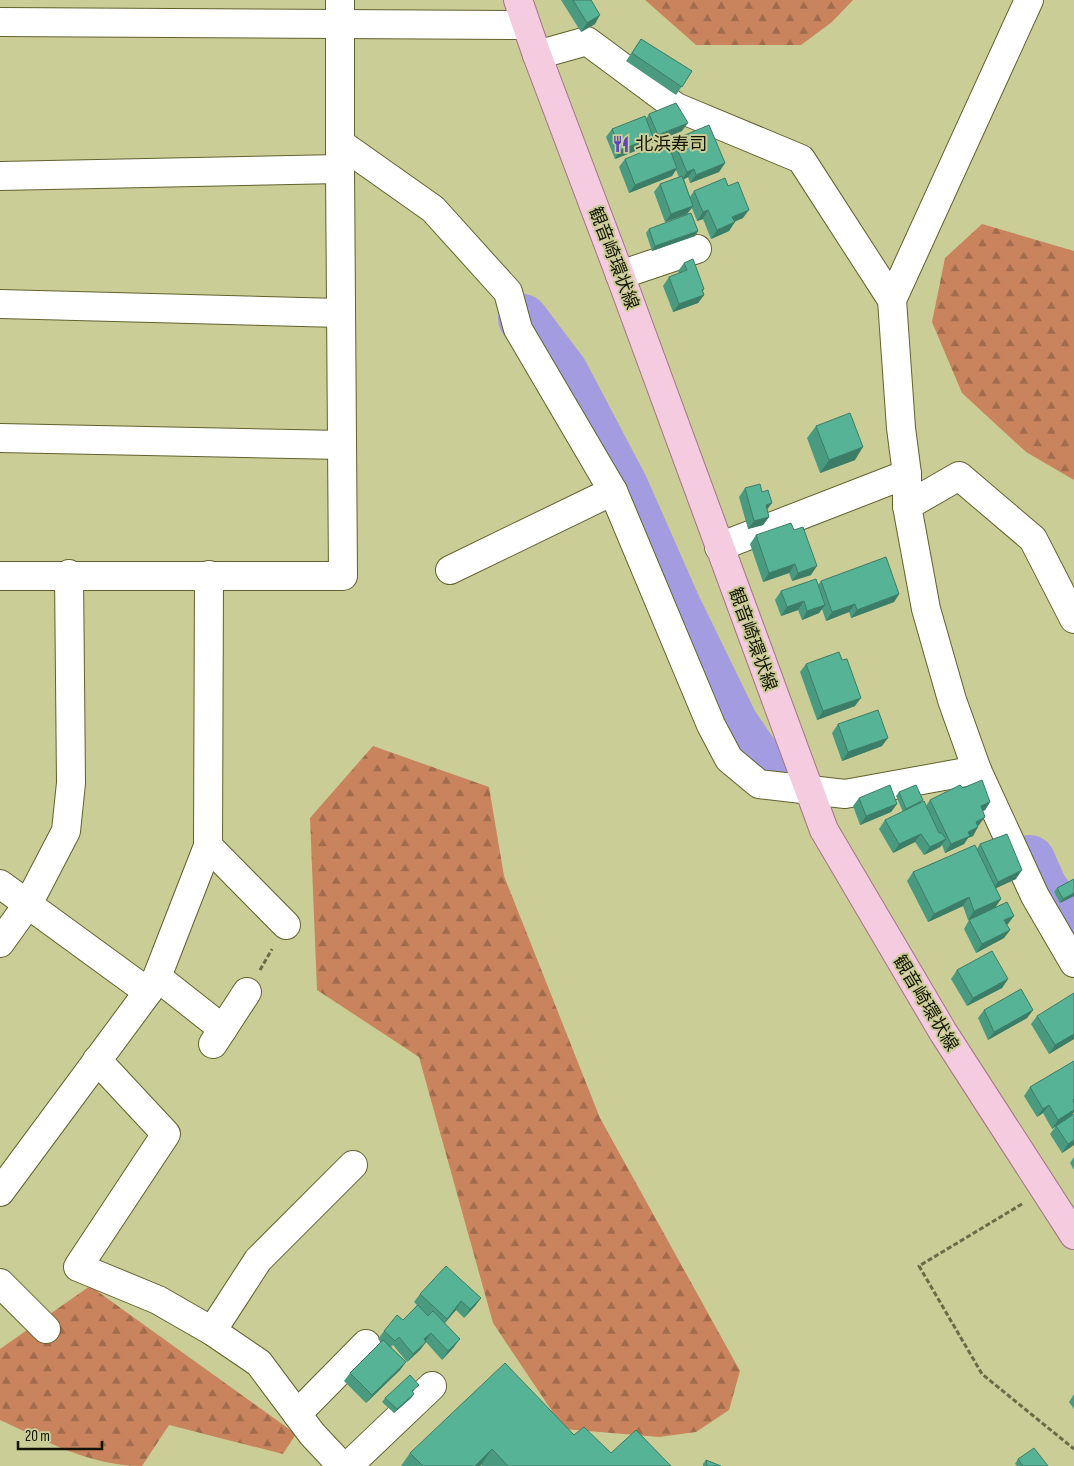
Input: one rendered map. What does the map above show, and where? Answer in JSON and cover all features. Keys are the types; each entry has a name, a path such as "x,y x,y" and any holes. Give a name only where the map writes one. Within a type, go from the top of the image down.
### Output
{"main road":[{"name":"観音崎環状線","path":"522,12 824,830 942,1032 1074,1235"}],"street":[{"path":"892,300 1029,0"},
{"path":"0,22 340,13 522,12"},
{"path":"0,576 69,574 344,576 340,313 340,13"},
{"path":"537,55 587,41 676,107 802,159 892,300 902,428 908,474 907,506 926,609 952,700 973,760 1036,896 1066,927 1074,962"},
{"path":"0,176 340,157 433,209 508,292 518,330 612,491 711,724 729,759 759,784 807,788 845,794 973,760"},
{"path":"620,275 697,249"},
{"path":"0,304 340,313"},
{"path":"0,438 342,445"},
{"path":"720,547 908,474"},
{"path":"907,506 959,476 1033,539 1074,620"},
{"path":"450,570 612,491"},
{"path":"0,943 28,904 66,832 71,783 69,574"},
{"path":"0,1192 152,985 208,846 209,575"},
{"path":"208,846 286,925"},
{"path":"0,884 152,985 218,1037 247,992"},
{"path":"97,1060 166,1134 78,1267 158,1300 212,1331 259,1363 304,1424 342,1466"},
{"path":"212,1331 258,1260 353,1165"},
{"path":"0,1283 46,1329"},
{"path":"313,1466 304,1424 366,1344"},
{"path":"348,1466 432,1386"}],"path":[{"path":"247,992 286,925"},
{"path":"1044,1191 919,1266 982,1374 1074,1450"}],"green space":[{"path":"645,0 853,0 832,22 801,45 696,45"},
{"path":"982,224 1074,251 1074,480 1026,452 962,393 932,322 945,258"},
{"path":"373,746 489,787 504,876 600,1118 740,1371 729,1410 696,1432 659,1437 564,1429 493,1323 419,1057 317,990 310,818"},
{"path":"90,1286 296,1434 283,1454 169,1425 142,1466 123,1465 104,1462 69,1451 0,1420 0,1349"}],"building":[{"path":"573,0 591,0 600,15 587,23"},
{"path":"641,39 692,71 682,87 632,53"},
{"path":"676,103 688,123 658,135 649,114"},
{"path":"645,116 653,137 621,150 612,129"},
{"path":"709,125 725,163 696,175 694,169 687,172 673,140"},
{"path":"667,142 677,168 635,185 625,159"},
{"path":"682,176 693,206 671,214 660,184"},
{"path":"725,178 728,186 738,182 749,210 732,217 735,222 717,230 708,210 703,212 694,191"},
{"path":"691,213 698,231 655,246 649,229"},
{"path":"693,259 704,289 702,290 704,295 679,304 669,277 687,270 684,263"},
{"path":"850,413 863,447 829,460 816,426"},
{"path":"760,484 762,492 768,490 772,503 766,505 769,517 754,521 745,488"},
{"path":"791,523 794,530 803,527 817,566 798,573 795,564 769,573 756,535"},
{"path":"886,557 899,594 857,610 855,604 832,612 821,581"},
{"path":"816,579 825,605 807,611 804,601 787,607 781,591"},
{"path":"839,652 842,660 847,659 861,698 823,711 806,664"},
{"path":"878,710 888,738 848,752 838,724"},
{"path":"982,780 990,802 981,806 985,817 976,822 978,827 968,832 970,836 951,844 930,800 960,785 963,788"},
{"path":"890,785 897,804 866,816 859,798"},
{"path":"916,785 923,800 906,809 899,792"},
{"path":"924,801 939,833 942,833 946,839 930,847 921,834 899,844 885,820"},
{"path":"1007,834 1022,870 998,882 980,844"},
{"path":"975,845 1001,899 974,911 969,897 934,914 913,872"},
{"path":"1074,879 1074,893 1063,899 1057,888"},
{"path":"1007,902 1014,916 1004,920 1010,930 982,944 969,920"},
{"path":"992,951 1008,979 973,998 957,970"},
{"path":"1021,989 1033,1010 994,1032 984,1010"},
{"path":"1074,993 1074,1034 1055,1045 1037,1016"},
{"path":"1074,1061 1074,1110 1058,1120 1049,1105 1043,1109 1030,1087"},
{"path":"1074,1114 1074,1140 1068,1144 1056,1126"},
{"path":"446,1266 481,1298 470,1309 461,1301 447,1319 420,1294"},
{"path":"418,1305 428,1316 433,1311 460,1339 448,1351 431,1333 424,1339 426,1342 413,1354 399,1337 395,1341 384,1331 397,1315 403,1320"},
{"path":"383,1340 406,1362 372,1395 350,1373"},
{"path":"505,1363 574,1435 584,1427 611,1453 636,1430 671,1466 508,1466 492,1449 475,1466 423,1466 410,1453"},
{"path":"410,1375 419,1385 412,1391 414,1394 397,1409 385,1398"},
{"path":"1034,1448 1048,1466 1023,1466 1018,1459"},
{"path":"706,1460 721,1466 707,1466"}],"waterway":[{"path":"523,319 563,372 624,488 676,606 733,723 756,757 775,767"},
{"path":"1030,860 1042,887 1074,933"}],"place":[{"name":"北浜寿司","path":"621,144"}]}
